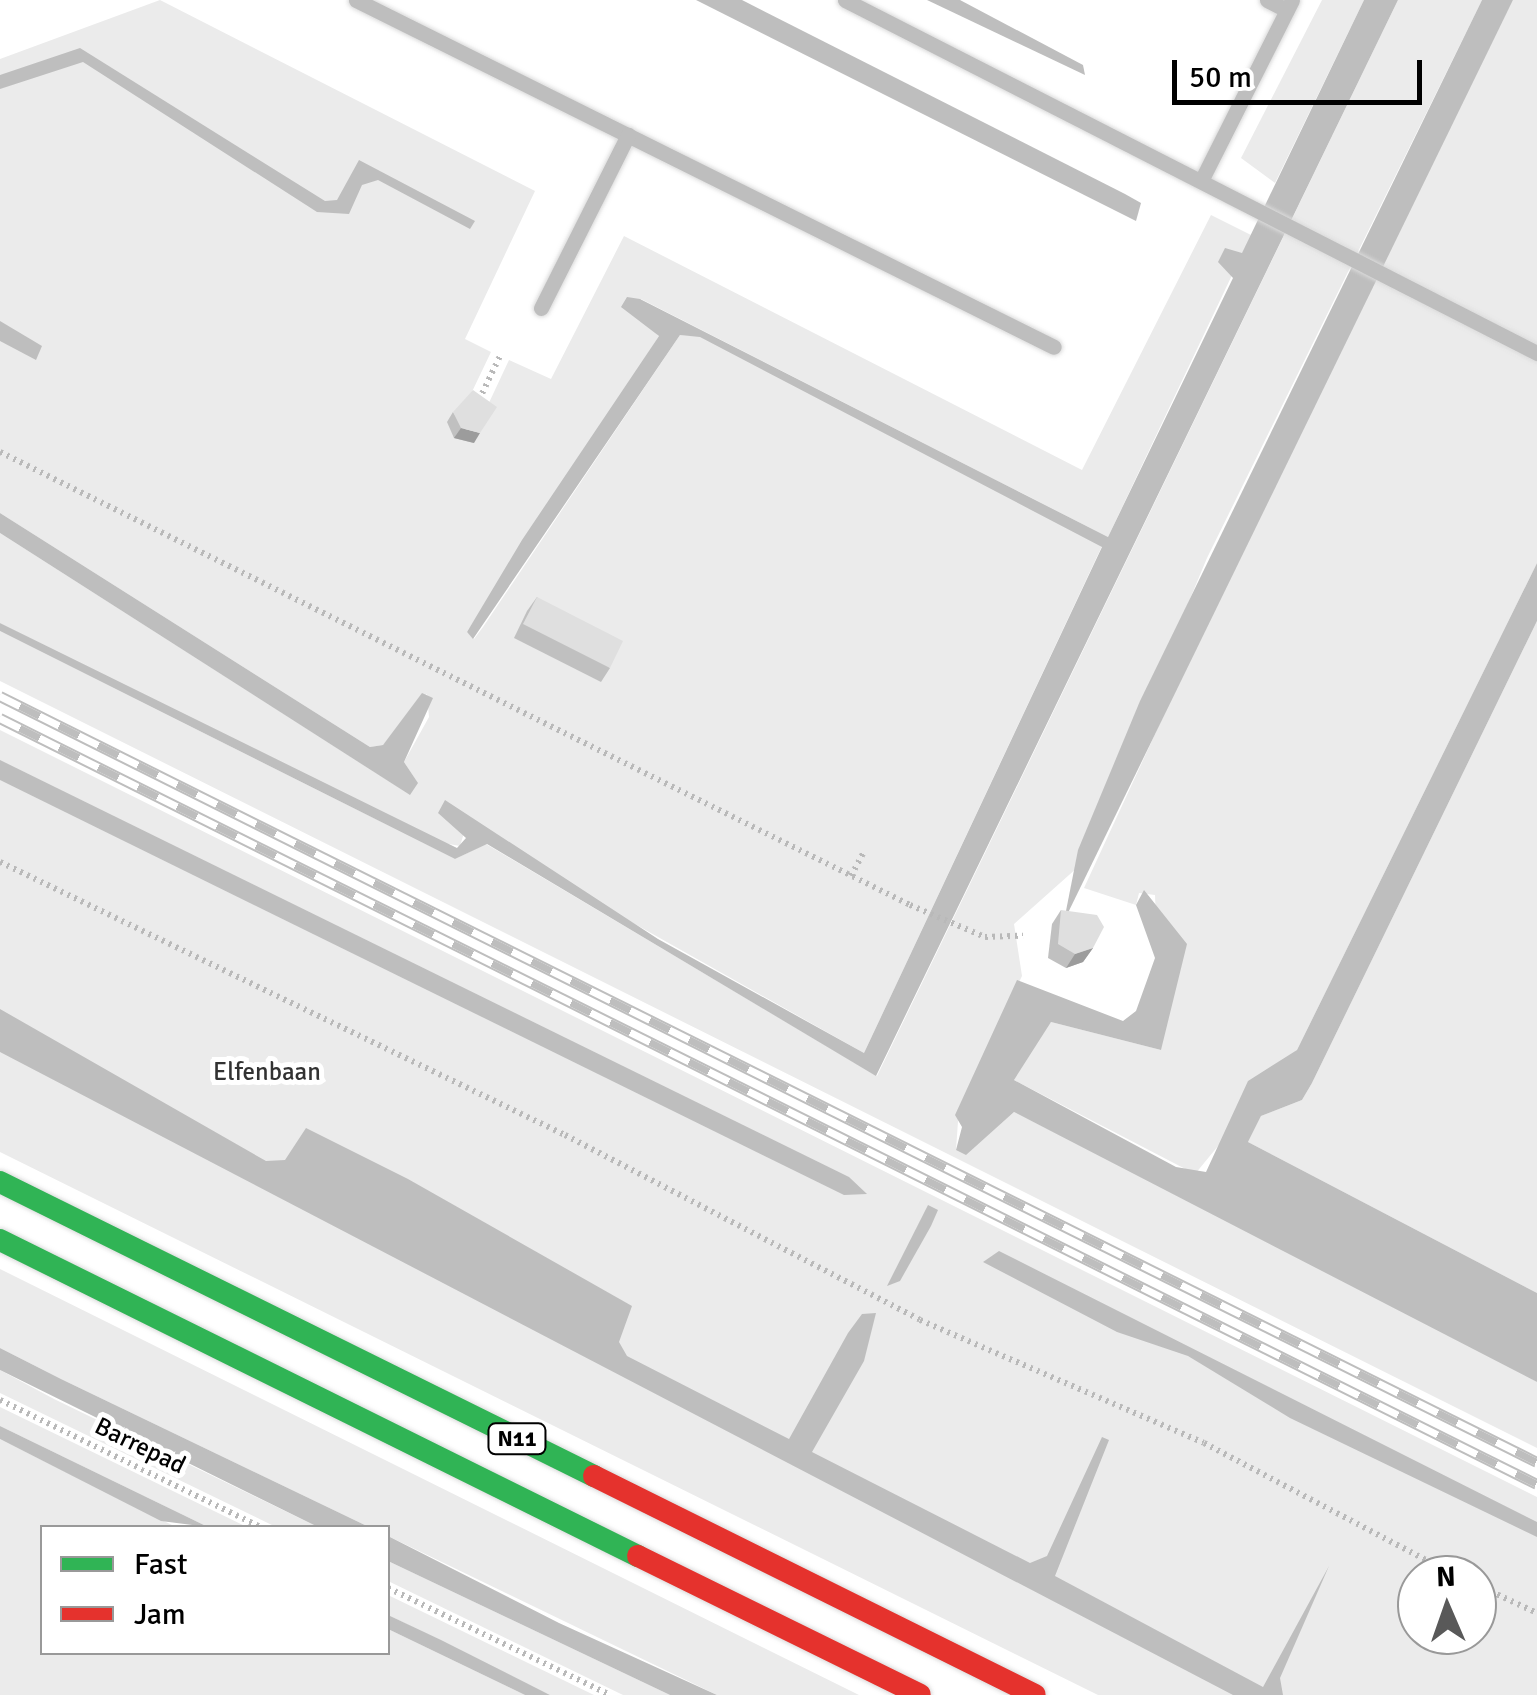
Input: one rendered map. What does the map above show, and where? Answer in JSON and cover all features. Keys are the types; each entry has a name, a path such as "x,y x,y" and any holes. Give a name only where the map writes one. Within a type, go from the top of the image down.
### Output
{"highway":[{"name":"N11","path":"0,1182 1035,1695"},
{"name":"N11","path":"0,1240 920,1695"}],"lane":[{"path":"356,0 1054,348"},
{"path":"845,0 1204,177 1251,208 1537,353"},
{"path":"1204,177 1290,5 1268,0"},
{"path":"541,308 628,135"}],"path":[{"path":"478,401 500,356"},
{"path":"0,452 910,906 966,930 1024,936"},
{"path":"851,876 863,853"},
{"path":"0,862 920,1320 1237,1459 1417,1555"},
{"name":"Barrepad","path":"0,1400 256,1525"},
{"path":"390,1589 610,1695"},
{"path":"1497,1595 1537,1613"}],"green space":[{"path":"160,0 535,191 465,339 491,352 469,398 487,407 509,360 551,379 624,236 1082,470 1211,215 1251,235 1108,537 641,299 639,316 659,336 467,632 474,639 483,627 680,335 700,336 1102,546 864,1053 438,813 464,833 460,846 432,841 0,623 0,533 409,794 417,782 404,762 429,717 427,694 383,745 370,747 0,513 0,59"},
{"path":"1322,0 1364,0 1275,183 1241,158"},
{"path":"1398,0 1482,0 1207,558 1078,867 1014,924 1022,976 959,1107 956,1150 981,1141 1014,1112 1439,1324 1537,1382 1537,1448 0,681 0,631 455,859 486,844 877,1076"},
{"path":"1513,0 1537,0 1537,563 1297,1050 1195,1174 1014,1080 1024,1050 1051,1022 1161,1050 1155,895 1139,893 1136,905 1084,888 1277,470"},
{"path":"1537,621 1537,1293 1248,1142 1261,1116 1302,1100 1312,1083"},
{"name":"Elfenbaan","path":"0,730 1537,1497 1537,1695 1098,1695 0,1152"},
{"path":"0,1269 859,1695 717,1695 390,1537 390,1525 365,1525 0,1348"},
{"path":"0,1370 314,1525 272,1525 0,1393"},
{"path":"0,1407 243,1525 204,1525 0,1426"},
{"path":"0,1439 172,1525 40,1525 40,1655 390,1655 390,1630 525,1695 0,1695"},
{"path":"390,1562 670,1695 623,1695 390,1582"},
{"path":"390,1596 594,1695 550,1695 390,1616"}],"shaded area":[{"path":"696,0 742,0 1125,194 1141,203 1136,221"},
{"path":"927,0 960,0 1083,65 1085,75"},
{"path":"1364,0 1398,0 876,1076 487,844 455,859 0,631 0,623 457,848 466,838 438,813 445,800 658,939 864,1053 1102,547 700,337 680,335 473,639 467,632 522,540 659,336 621,307 627,297 640,299 1108,537 1233,278 1218,262 1225,248 1242,253"},
{"path":"1482,0 1513,0 1064,921 1078,850 1140,701"},
{"path":"80,48 325,201 337,200 359,160 475,221 470,229 378,180 362,185 349,214 317,212 83,62 0,89 0,75"},
{"path":"0,321 42,346 36,360 0,341"},
{"path":"0,513 370,747 383,745 422,693 433,698 404,762 418,783 410,795 0,533"},
{"path":"1537,563 1537,621 1312,1083 1302,1100 1261,1116 1248,1142 1537,1293 1537,1382 1014,1112 966,1155 956,1150 962,1127 955,1115 1017,980 1123,1021 1136,1011 1155,958 1136,905 1144,890 1187,944 1161,1050 1051,1022 1014,1080 1176,1167 1206,1172 1248,1081 1297,1050"},
{"path":"0,760 849,1177 867,1194 844,1195 0,780"},
{"path":"0,1009 266,1161 285,1160 306,1128 408,1179 632,1306 619,1342 627,1356 789,1439 848,1333 862,1314 876,1313 864,1361 812,1452 1030,1563 1047,1556 1102,1437 1109,1440 1055,1576 1263,1687 1329,1566 1280,1678 1283,1695 1233,1695 0,1052"},
{"path":"928,1205 938,1210 931,1226 900,1281 887,1286"},
{"path":"999,1251 1537,1522 1537,1537 1290,1418 1188,1356 1117,1332 983,1262"},
{"path":"0,1348 365,1525 314,1525 0,1370"},
{"path":"0,1426 204,1525 161,1521 0,1439"},
{"path":"390,1537 559,1623 717,1695 670,1695 390,1562"},
{"path":"390,1616 550,1695 525,1695 390,1630"}],"building":[{"path":"473,390 497,407 480,433 461,428 453,412"},
{"path":"537,597 623,641 610,668 523,624"},
{"path":"1061,910 1097,915 1104,927 1093,948 1075,954 1058,944"}],"railway":[{"path":"0,696 1537,1462"},
{"path":"0,718 1537,1484"}],"traffic: fast":[{"path":"0,1182 594,1476"},
{"path":"0,1240 638,1556"}],"traffic: jam":[{"path":"594,1476 1035,1695"},
{"path":"638,1556 920,1695"}]}
